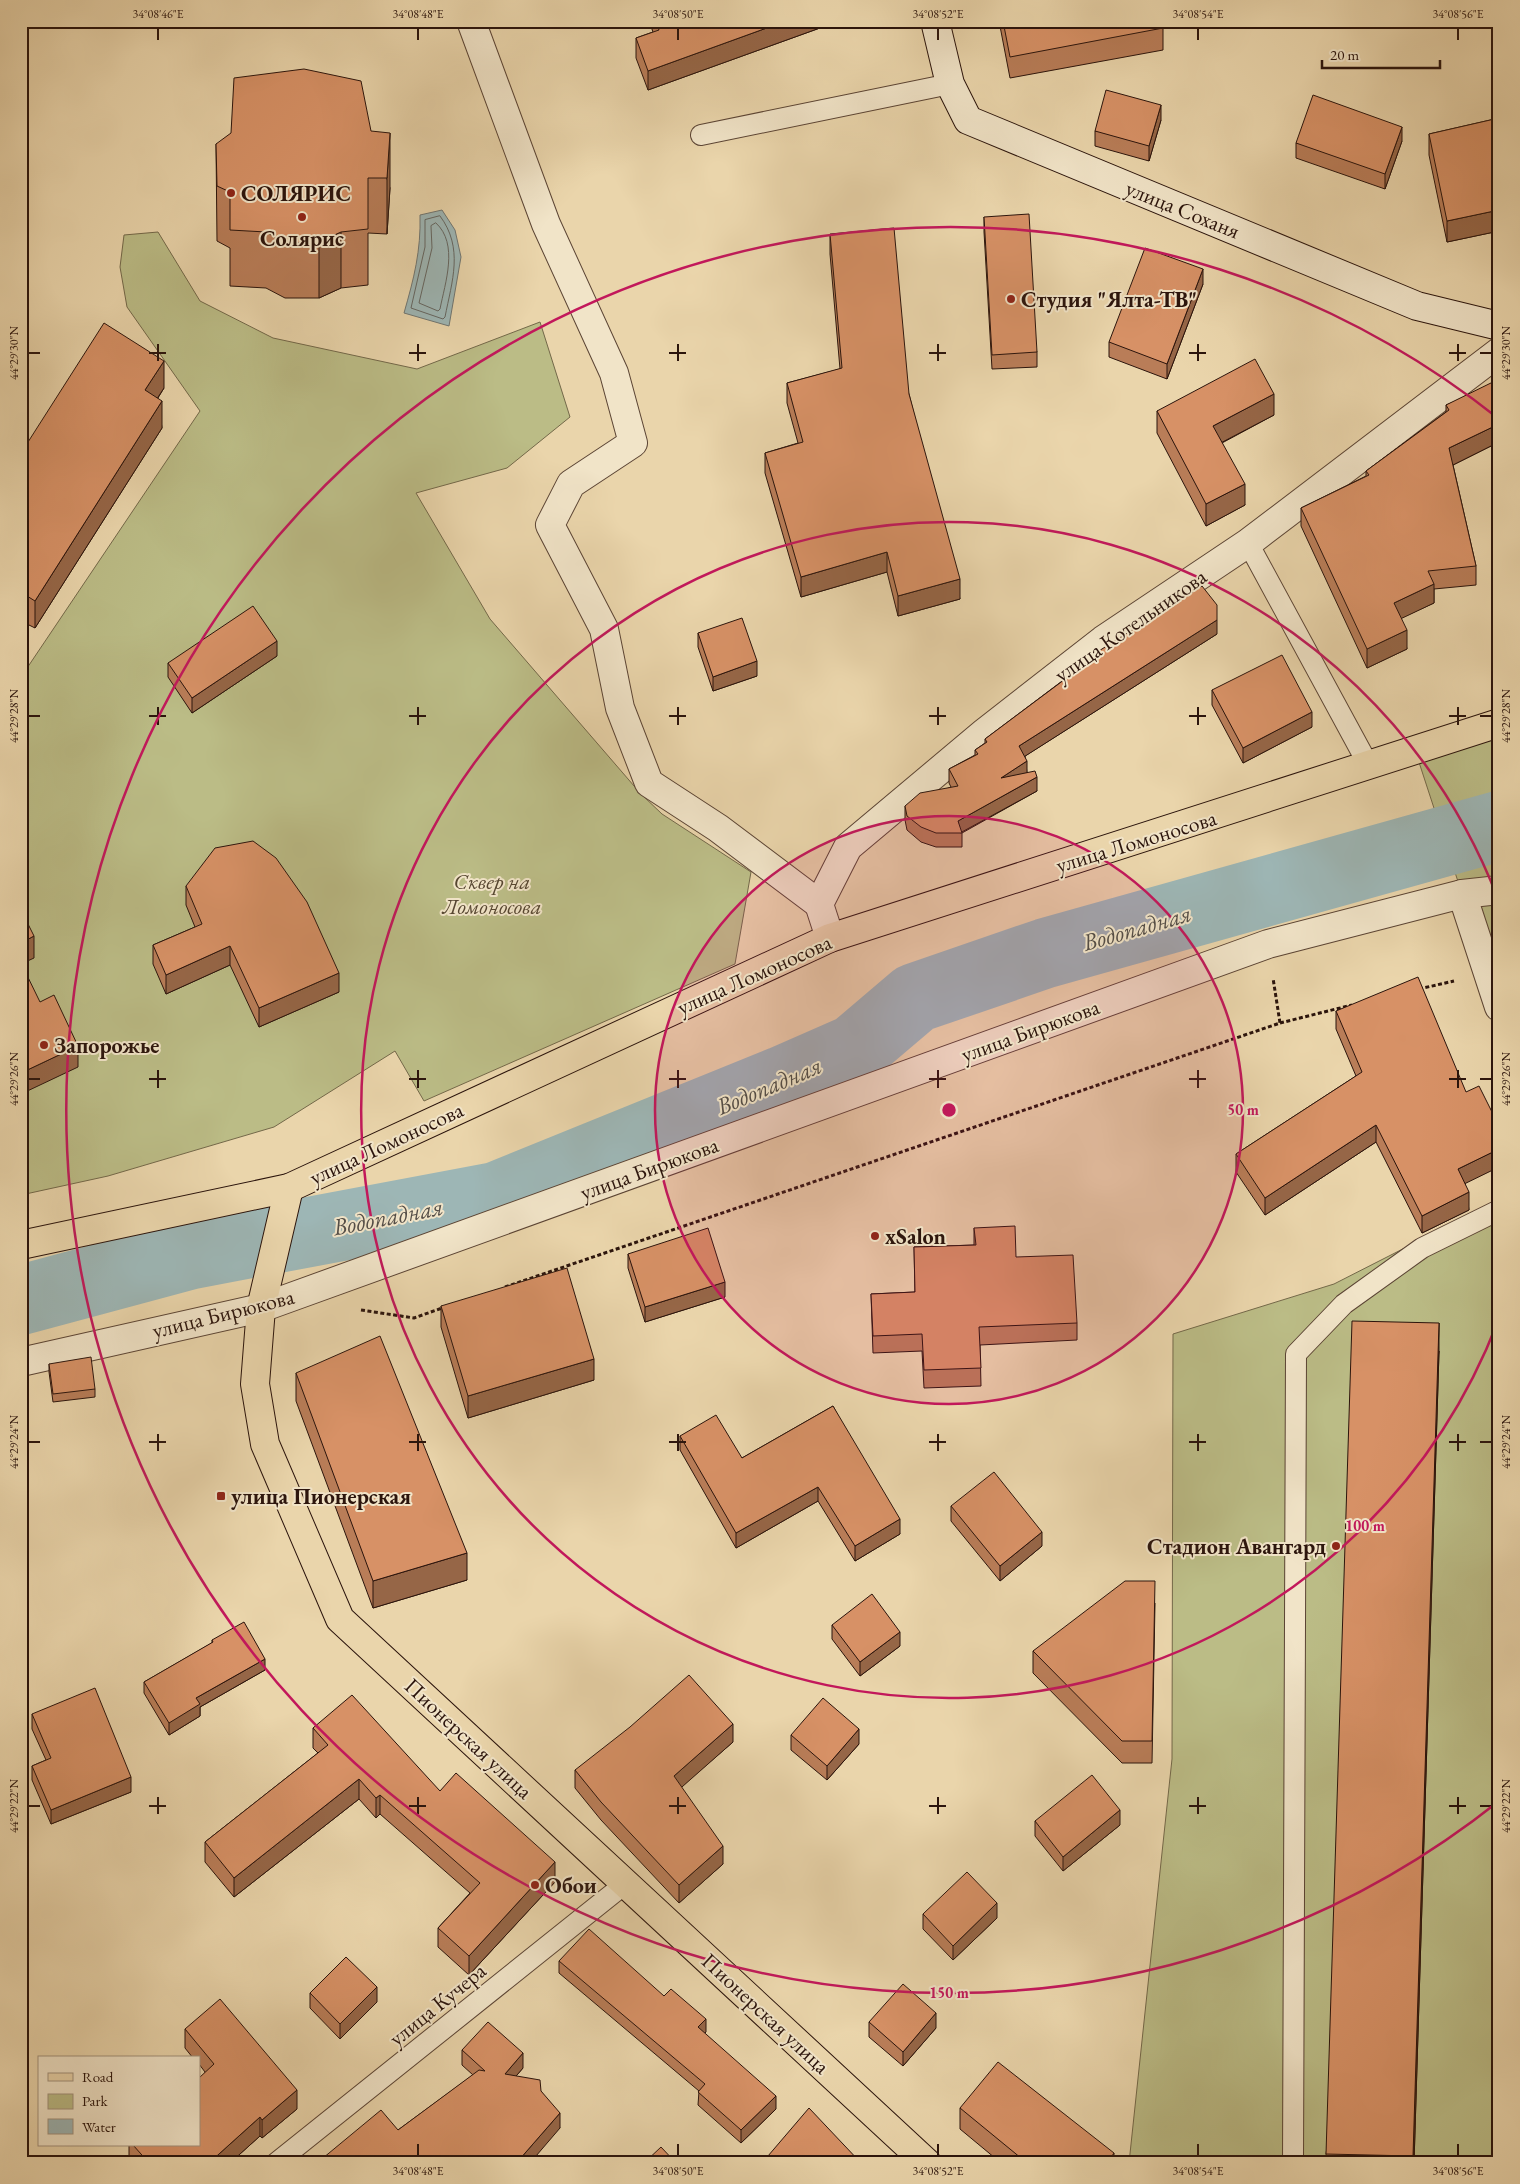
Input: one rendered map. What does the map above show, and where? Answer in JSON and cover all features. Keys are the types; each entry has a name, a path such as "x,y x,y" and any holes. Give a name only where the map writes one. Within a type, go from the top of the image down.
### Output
{"main road":[{"name":"улица Ломоносова","path":"21,1245 289,1188 830,938 1499,723"},
{"name":"Пионерская улица","path":"289,1188 261,1308 255,1384 265,1444 340,1619 927,2163"}],"street":[{"path":"470,21 546,224 614,373 632,443 571,484 550,525 604,629 620,708 649,783 718,828 819,904 830,938"},
{"name":"улица Соханя","path":"935,21 950,84 968,120 1417,306 1499,326"},
{"name":"улица Котельникова","path":"819,904 848,847 985,732 1103,640 1248,543 1499,352"},
{"name":"улица Бирюкова","path":"21,1362 261,1308 1268,944 1462,894 1499,890"},
{"path":"1462,894 1499,1007"}],"lane":[{"path":"701,135 950,84"},
{"path":"1248,543 1369,766"},
{"path":"1294,2163 1296,1354 1344,1304 1422,1248 1499,1210"},
{"name":"улица Кучера","path":"276,2163 626,1883"}],"path":[{"path":"1268,944 1280,1023"},
{"path":"1413,991 1461,979"},
{"path":"499,1289 1280,1023 1356,1004"},
{"path":"354,1309 414,1318 452,1305"}],"green space":[{"name":"Сквер на Ломоносова","path":"158,232 200,301 273,338 417,369 540,322 570,417 507,468 416,493 490,619 641,794 662,814 751,872 735,964 424,1101 395,1051 274,1127 108,1176 21,1195 21,677 200,411 127,307 120,267 124,235"},
{"path":"1499,723 1499,1007 1415,750"},
{"name":"Стадион Авангард","path":"1499,1200 1499,2163 1129,2163 1172,1759 1173,1334 1334,1284"}],"water":[{"path":"442,210 455,230 461,257 449,326 404,313 416,264 420,215"}],"building":[{"path":"656,21 786,21 648,71 636,38 659,30"},
{"path":"1003,21 1161,21 1163,28 1010,57"},
{"name":"Солярис","path":"304,69 361,81 371,131 390,133 387,178 368,178 368,229 341,232 319,242 285,243 266,232 230,230 230,192 217,186 216,144 231,133 234,78"},
{"path":"1106,90 1161,105 1149,146 1095,131"},
{"path":"1313,95 1402,127 1385,174 1296,143"},
{"path":"1499,118 1499,210 1447,221 1429,134"},
{"name":"Студия \"Ялта-ТВ\"","path":"1029,214 1037,352 992,355 984,217"},
{"path":"894,228 909,394 960,579 898,596 887,552 801,577 765,453 803,442 787,383 842,368 830,234"},
{"path":"1145,248 1203,269 1167,364 1109,342"},
{"path":"104,323 164,361 145,390 162,401 35,601 27,596 21,606 21,453"},
{"path":"1255,359 1274,394 1213,426 1245,484 1206,504 1157,411"},
{"path":"1497,380 1499,384 1499,424 1449,448 1476,566 1428,571 1434,584 1394,603 1407,630 1367,649 1301,508 1369,475 1366,471 1449,410 1446,405"},
{"path":"1202,586 1217,605 1217,620 1019,746 1027,761 1001,778 1035,771 1037,777 958,821 962,833 936,833 921,827 907,816 905,806 920,793 958,786 949,769 978,754 975,750 987,742 985,739 1096,656 1094,654"},
{"path":"253,606 277,641 192,698 168,663"},
{"path":"742,618 757,661 713,677 698,633"},
{"path":"1282,655 1312,712 1243,748 1212,690"},
{"path":"253,841 276,858 307,902 339,973 259,1008 230,946 166,975 153,945 202,924 186,886 215,848"},
{"path":"21,910 34,936 21,943"},
{"name":"Запорожье","path":"21,963 40,1002 54,995 78,1046 21,1073"},
{"path":"1418,977 1466,1092 1479,1086 1499,1126 1499,1149 1458,1169 1469,1192 1422,1216 1376,1125 1265,1198 1236,1154 1362,1072 1336,1011"},
{"path":"1015,1226 1016,1257 1073,1255 1077,1323 979,1327 981,1368 924,1370 922,1334 873,1336 871,1294 915,1292 914,1247 976,1245 974,1228"},
{"path":"708,1228 725,1282 645,1307 628,1254"},
{"path":"567,1268 594,1359 468,1396 441,1306"},
{"path":"1352,1321 1439,1323 1413,2156 1326,2154"},
{"path":"380,1336 467,1553 373,1581 296,1373"},
{"path":"91,1357 95,1389 53,1394 49,1364"},
{"path":"833,1406 900,1519 855,1546 818,1487 736,1533 680,1436 716,1415 742,1458"},
{"path":"994,1472 1042,1532 1000,1566 951,1506"},
{"path":"1125,1581 1155,1581 1152,1741 1122,1741 1033,1651"},
{"path":"872,1594 900,1632 860,1662 832,1625"},
{"path":"244,1622 265,1659 196,1698 200,1704 169,1723 144,1682"},
{"path":"689,1675 733,1724 674,1776 723,1846 679,1885 601,1802 575,1770 630,1727"},
{"path":"95,1688 131,1777 51,1810 32,1766 51,1758 32,1714"},
{"path":"352,1695 440,1791 456,1773 555,1862 469,1956 438,1928 480,1883 380,1795 376,1798 359,1779 234,1878 205,1842 328,1745 313,1728"},
{"path":"823,1698 859,1729 827,1766 791,1735"},
{"path":"1092,1775 1120,1810 1063,1857 1035,1821"},
{"path":"967,1872 997,1903 953,1946 923,1914"},
{"path":"589,1929 664,1996 671,1989 706,2019 698,2027 776,2096 741,2130 698,2092 705,2084 559,1961"},
{"path":"346,1957 377,1987 340,2024 310,1993"},
{"path":"903,1984 936,2013 903,2052 869,2022"},
{"path":"220,1999 297,2090 262,2120 260,2117 209,2163 149,2163 134,2146 200,2146 200,2077 214,2064 185,2029"},
{"path":"488,2022 523,2053 505,2074 540,2080 541,2091 560,2113 519,2160 521,2163 317,2163 381,2110 398,2130 479,2070 485,2071 462,2050"},
{"path":"998,2062 1114,2153 1107,2163 1027,2163 960,2108"},
{"path":"809,2108 861,2163 762,2163"},
{"path":"661,2147 676,2163 644,2163"}],"waterway":[{"name":"Водопадная","path":"21,1300 192,1254 496,1197 782,1081 855,1049 915,998 1046,953 1499,826"}],"place":[{"name":"СОЛЯРИС","path":"231,193"},
{"name":"Солярис","path":"302,217"},
{"name":"Студия \"Ялта-ТВ\"","path":"1011,299"},
{"name":"Запорожье","path":"44,1045"},
{"name":"xSalon","path":"875,1236"},
{"name":"улица Пионерская","path":"221,1496"},
{"name":"Стадион Авангард","path":"1336,1546"},
{"name":"Обои","path":"535,1885"}]}
